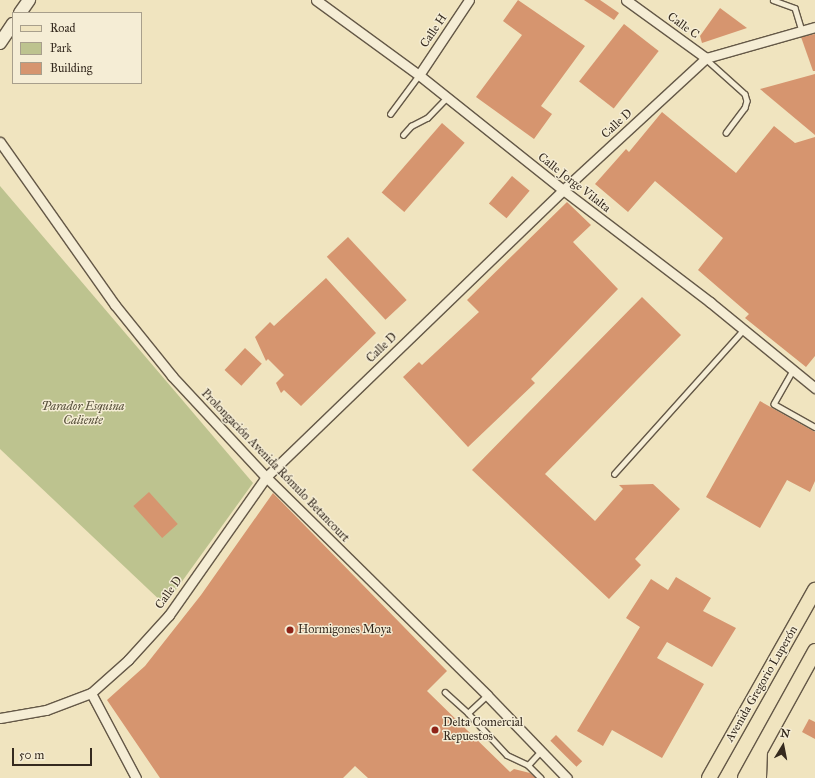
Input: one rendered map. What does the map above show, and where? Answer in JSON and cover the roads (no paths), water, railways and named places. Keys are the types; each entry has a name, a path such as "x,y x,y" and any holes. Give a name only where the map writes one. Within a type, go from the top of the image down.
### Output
{"main road":[{"path":"0,43 12,25"},
{"name":"Avenida Gregorio Luperón","path":"706,777 815,590"},
{"path":"745,778 761,745 815,651"},
{"path":"759,778 761,745"}],"street":[{"name":"Calle Jorge Vilalta","path":"316,0 419,75 563,190 744,329 815,388"},
{"name":"Calle H","path":"419,75 470,0"},
{"name":"Calle C","path":"626,0 706,58"},
{"name":"Calle D","path":"0,718 46,710 91,693 128,660 168,615 266,477 563,190 706,58 815,27"},
{"name":"Prolongación Avenida Rómulo Betancourt","path":"0,142 115,305 172,376 266,477 487,695 567,778"},
{"path":"91,693 136,778"}],"lane":[{"path":"773,0 794,8 802,31"},
{"path":"706,58 745,94 747,101 745,108 726,133"},
{"path":"390,114 419,75"},
{"path":"403,135 411,126 427,118 447,97"},
{"path":"614,474 744,329"},
{"path":"794,369 774,404 815,427"},
{"path":"445,692 468,713 507,755 528,765 541,778"},
{"path":"468,713 487,695"},
{"path":"528,765 541,751"}],"place":[{"name":"Hormigones Moya","path":"290,630"},
{"name":"Delta Comercial Repuestos","path":"435,730"}],"park label":[{"name":"Parador Esquina Caliente","path":"83,414"}]}
